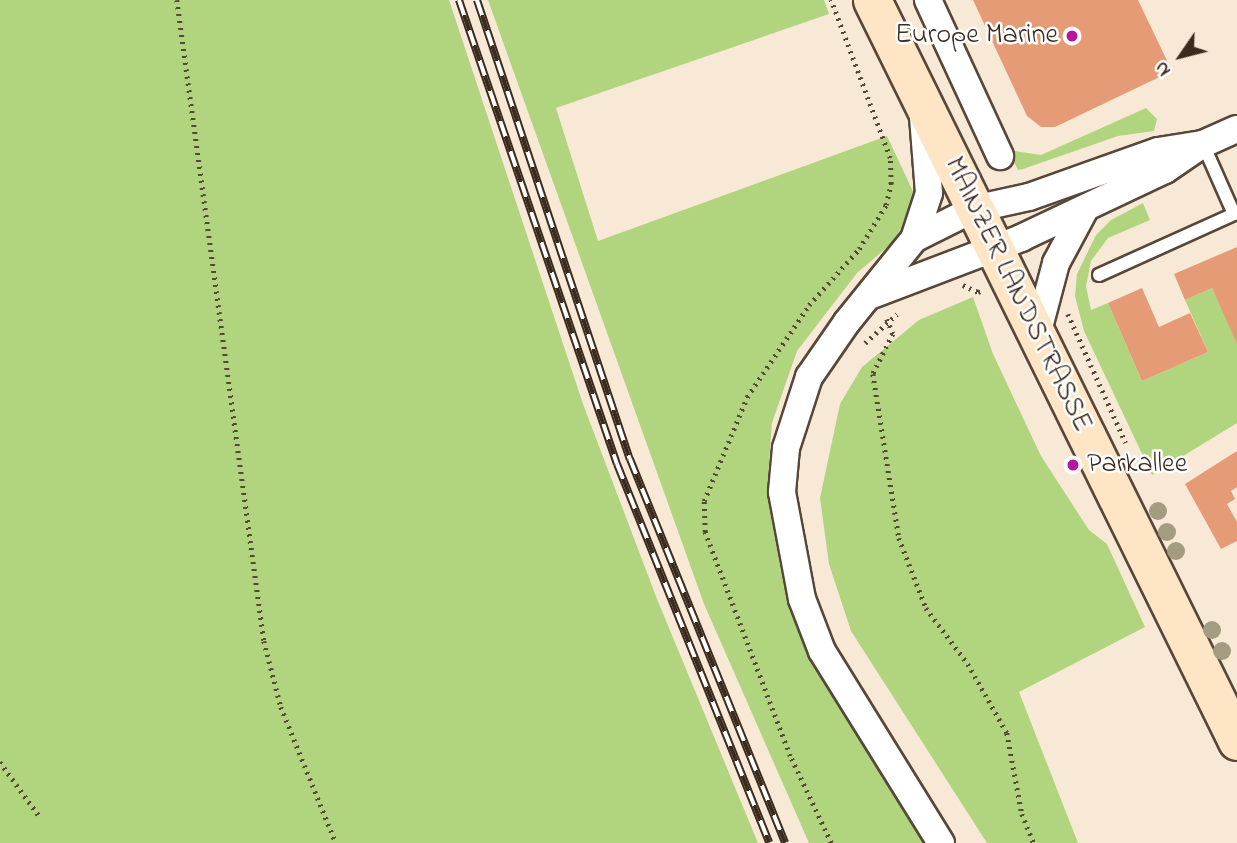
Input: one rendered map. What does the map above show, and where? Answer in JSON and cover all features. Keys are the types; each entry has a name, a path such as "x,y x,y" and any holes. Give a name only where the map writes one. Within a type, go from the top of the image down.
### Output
{"main road":[{"name":"MAINZER LANDSTRASSE","path":"872,0 1237,741"}],"street":[{"name":"MAINZER LANDSTRASSE","path":"928,0 1000,156"},
{"path":"922,101 929,193 914,239 809,377 786,448 782,492 802,599 822,651 941,843"},
{"path":"872,295 994,250 1165,170 1203,144 1237,129"},
{"path":"914,239 974,209 1029,197 1158,151 1203,144"},
{"path":"1037,335 1056,263 1069,230 1086,207"}],"lane":[{"path":"1099,275 1234,214 1203,144"}],"path":[{"path":"177,0 264,641 281,707 336,843"},
{"path":"954,283 978,292 990,287"},
{"path":"872,295 888,320 893,334 873,373 900,538 926,608 968,664 1007,733 1022,814 1034,843"},
{"path":"1067,304 1129,448"},
{"path":"855,352 888,320 905,308"},
{"path":"0,762 40,817"}],"green space":[{"path":"0,0 449,0 583,404 657,599 758,843 0,843"},
{"path":"488,0 824,0 829,14 556,108 598,241 887,136 918,202 891,244 857,273 797,351 772,423 767,490 781,572 809,651 926,843 809,843 704,604"},
{"path":"1146,108 1157,119 1154,131 1118,136 1018,170 1008,150 1041,155"},
{"path":"1143,203 1150,220 1108,238 1091,261 1086,286 1091,310 1108,303 1142,381 1208,352 1185,300 1212,288 1237,341 1237,423 1152,475 1084,331 1075,296 1077,274 1096,235 1111,220"},
{"path":"973,297 993,354 1041,456 1089,530 1107,544 1145,627 1019,692 1078,843 987,843 851,631 829,564 820,498 840,404 862,367 919,320"}],"building":[{"name":"Europe Marine","path":"973,0 1138,0 1172,71 1055,127 1041,127 1027,116"},
{"path":"1237,247 1237,344 1212,288 1185,300 1174,274"},
{"path":"1142,288 1159,327 1190,313 1208,352 1142,381 1108,303"},
{"path":"1237,451 1237,487 1231,491 1235,499 1227,504 1237,522 1237,541 1221,549 1185,484"}],"railway":[{"path":"459,0 617,464 769,843"},
{"path":"477,0 630,459 785,843"}],"place":[{"name":"Europe Marine","path":"1072,36"},
{"name":"Parkallee","path":"1073,465"}]}
